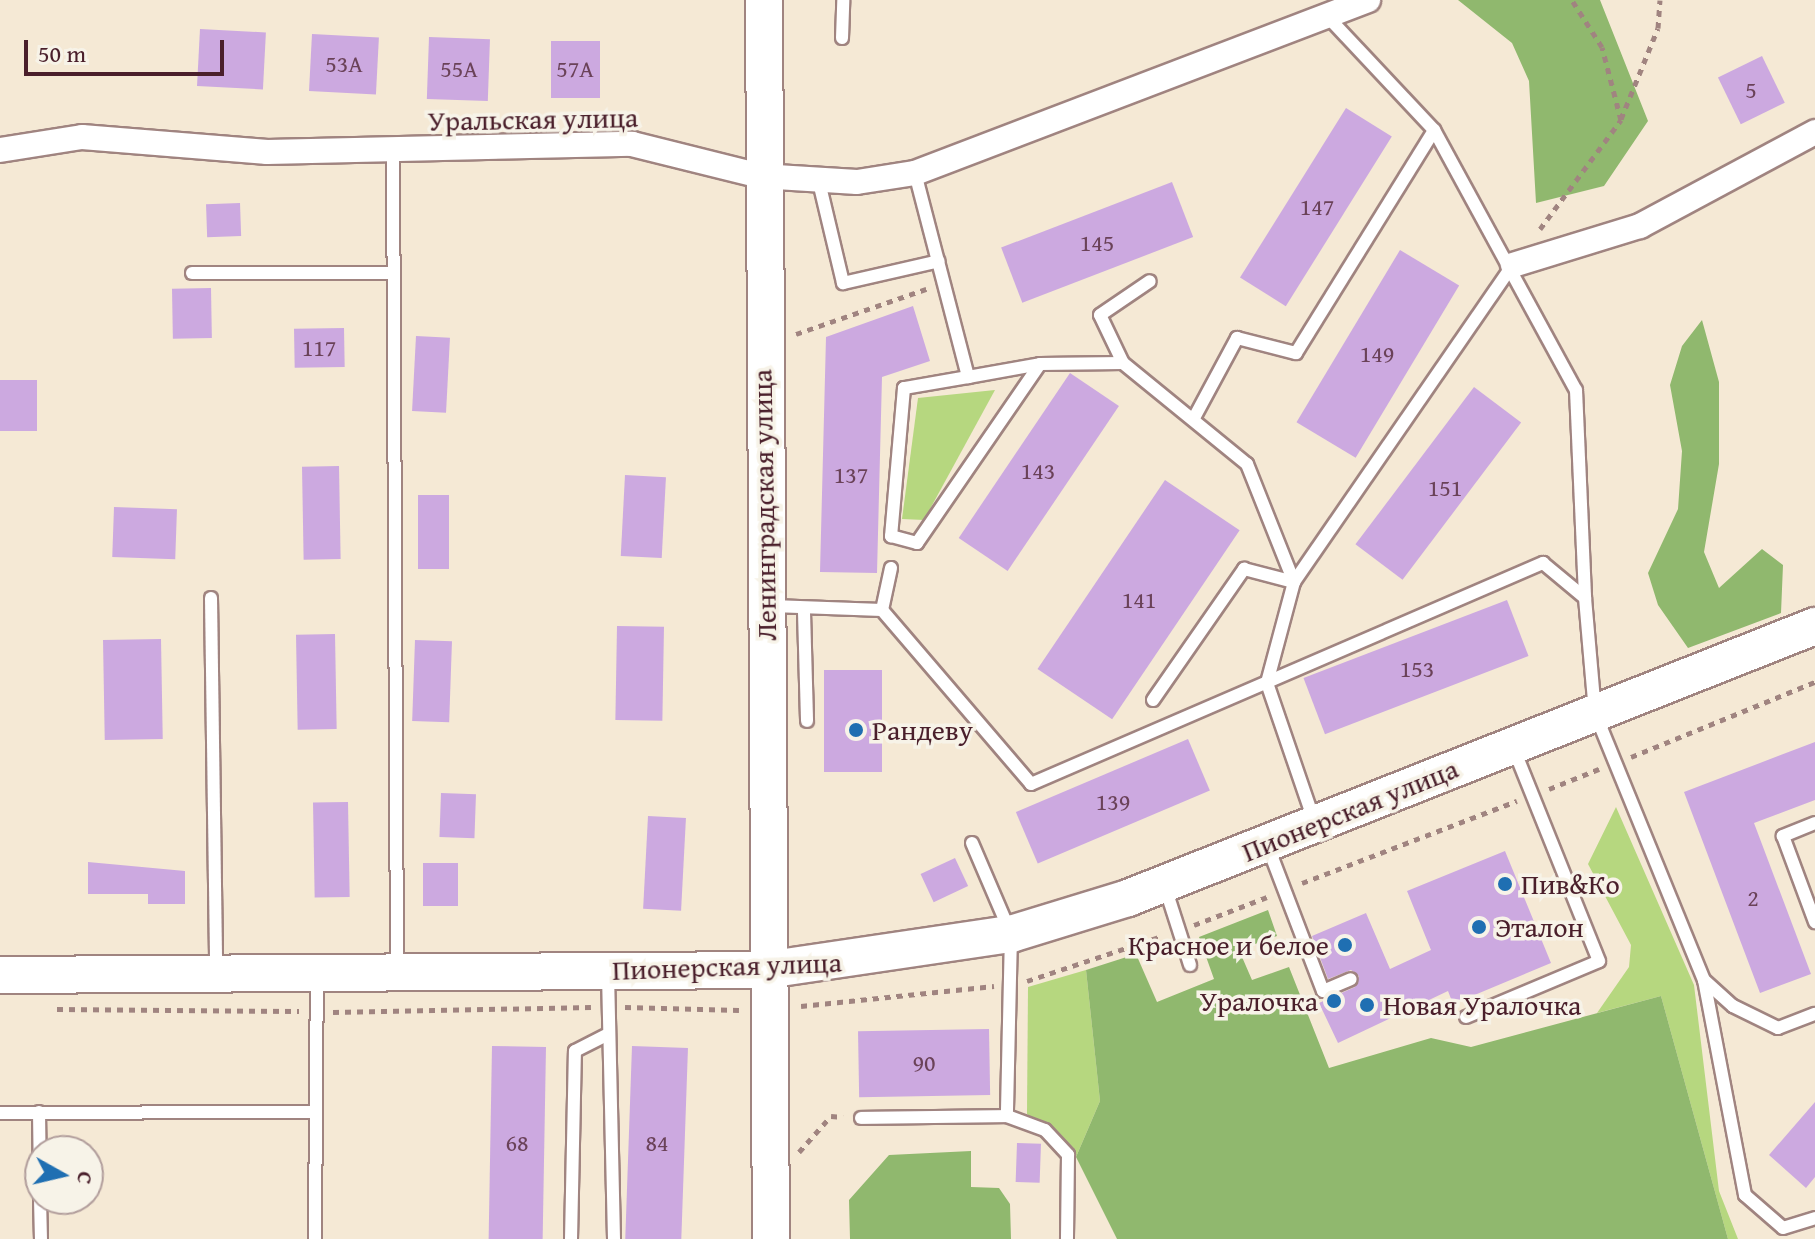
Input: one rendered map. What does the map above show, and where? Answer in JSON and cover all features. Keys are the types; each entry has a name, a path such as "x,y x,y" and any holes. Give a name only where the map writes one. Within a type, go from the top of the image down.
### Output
{"street":[{"name":"Ленинградская улица","path":"764,0 760,176 771,1239"},
{"name":"Уральская улица","path":"0,150 82,137 267,152 393,152 632,144 760,176 819,182 915,173 1368,0"},
{"path":"1513,265 1640,226 1815,132"},
{"name":"Пионерская улица","path":"0,975 317,977 397,970 766,970 1011,934 1164,884 1815,626"}],"lane":[{"path":"842,38 843,0"},
{"path":"1327,16 1434,130 1513,265 1576,390 1585,598 1595,713 1704,980 1745,1195 1783,1228 1815,1218"},
{"path":"1194,418 1237,338 1296,353 1434,130"},
{"path":"393,152 389,273 397,970"},
{"path":"915,173 968,377"},
{"path":"819,182 843,283 939,261"},
{"path":"1315,823 1267,683 1294,582 1513,265"},
{"path":"192,273 389,273"},
{"path":"1150,281 1100,315 1123,363 1247,464 1294,582"},
{"path":"1040,364 917,543 891,536 904,388 1040,364 1123,363"},
{"path":"882,610 1031,784 1543,563 1585,598"},
{"path":"882,610 891,568"},
{"path":"1153,700 1244,569 1294,582"},
{"path":"211,598 216,977"},
{"path":"765,605 804,612 882,610"},
{"path":"804,612 807,721"},
{"path":"1466,1017 1599,961 1513,746"},
{"path":"1815,823 1783,836 1815,922"},
{"path":"1266,842 1323,991 1351,979"},
{"path":"972,843 1011,934 1007,1116"},
{"path":"1164,884 1190,965"},
{"path":"608,970 605,1036 614,1239"},
{"path":"315,1239 317,977"},
{"path":"1704,980 1733,1006 1778,1028 1815,1014"},
{"path":"571,1239 575,1051 605,1036"},
{"path":"39,1112 39,1135"},
{"path":"0,1113 316,1112"},
{"path":"861,1118 1007,1116 1045,1130 1068,1155 1067,1239"},
{"path":"40,1215 41,1239"}],"path":[{"path":"1572,0 1602,47 1621,120"},
{"path":"1513,265 1621,120 1658,28 1660,0"},
{"path":"790,351 790,336 944,282"},
{"path":"1617,762 1815,682"},
{"path":"770,1154 805,1152 831,1116 861,1118"}],"green space":[{"path":"1458,0 1600,0 1648,121 1604,186 1536,203 1529,81 1512,43"},
{"path":"1702,320 1719,382 1719,464 1704,552 1719,588 1762,549 1783,565 1781,613 1688,648 1658,605 1648,573 1678,509 1682,451 1670,385 1682,346"},
{"path":"995,390 924,520 902,519 918,398"},
{"path":"1616,807 1694,985 1719,1191 1738,1239 1728,1239 1661,996 1597,1013 1629,967 1631,945 1588,864"},
{"path":"1268,910 1277,936 1239,950 1252,980 1289,967 1329,1068 1431,1038 1471,1047 1661,996 1728,1239 1117,1239 1076,1157 1100,1101 1086,970 1136,954 1157,1002 1214,979 1199,937"},
{"path":"1086,970 1100,1101 1076,1157 1027,1114 1028,987"},
{"path":"971,1151 971,1187 999,1188 1010,1204 1011,1239 850,1239 849,1200 889,1155"}],"building":[{"path":"200,29 266,32 263,89 197,86"},
{"path":"312,34 379,38 376,94 309,91"},
{"path":"429,37 490,39 488,101 427,99"},
{"path":"551,41 600,41 600,98 551,98"},
{"path":"1762,56 1785,103 1741,124 1718,77"},
{"path":"1346,108 1392,137 1286,306 1240,278"},
{"path":"1172,182 1193,237 1022,303 1001,248"},
{"path":"240,203 241,236 207,237 206,204"},
{"path":"1400,250 1459,286 1356,458 1296,422"},
{"path":"211,288 212,338 173,339 172,289"},
{"path":"913,306 930,361 882,377 877,573 820,572 826,337"},
{"path":"344,328 345,367 295,368 294,329"},
{"path":"416,336 450,338 446,413 412,411"},
{"path":"1070,373 1119,406 1008,571 959,538"},
{"path":"0,380 37,380 37,431 0,431"},
{"path":"1474,387 1521,423 1403,580 1355,544"},
{"path":"339,466 341,559 304,560 302,467"},
{"path":"625,475 666,477 662,558 621,556"},
{"path":"1165,480 1240,530 1112,719 1038,669"},
{"path":"418,495 449,495 449,569 418,569"},
{"path":"114,507 177,509 175,559 112,557"},
{"path":"1507,600 1529,656 1325,734 1303,678"},
{"path":"617,626 664,627 662,721 615,720"},
{"path":"335,634 337,729 298,730 296,635"},
{"path":"161,639 163,739 105,740 103,640"},
{"path":"415,640 452,641 449,722 412,721"},
{"path":"824,670 882,670 882,772 824,772"},
{"path":"1188,739 1210,791 1038,864 1016,812"},
{"path":"1815,742 1815,800 1754,823 1811,974 1760,993 1684,792"},
{"path":"441,793 476,794 474,838 439,837"},
{"path":"348,802 350,897 315,898 313,803"},
{"path":"648,816 686,818 681,911 643,909"},
{"path":"1505,851 1551,963 1453,1004 1448,991 1338,1043 1319,1003 1355,987 1359,976 1351,970 1328,979 1312,936 1366,913 1390,969 1431,950 1407,891"},
{"path":"955,858 968,886 934,902 921,874"},
{"path":"88,862 185,871 185,904 148,904 148,894 88,894"},
{"path":"423,863 458,863 458,906 423,906"},
{"path":"989,1029 990,1095 859,1097 858,1031"},
{"path":"492,1046 546,1047 543,1239 489,1239"},
{"path":"632,1046 688,1048 681,1239 625,1239"},
{"path":"1815,1102 1815,1177 1806,1188 1769,1155"},
{"path":"1017,1143 1041,1144 1040,1183 1016,1182"}],"place":[{"name":"Рандеву","path":"856,730"},
{"name":"Пив&Ко","path":"1505,884"},
{"name":"Эталон","path":"1479,927"},
{"name":"Красное и белое","path":"1345,945"},
{"name":"Уралочка","path":"1334,1001"},
{"name":"Новая Уралочка","path":"1367,1005"}]}
